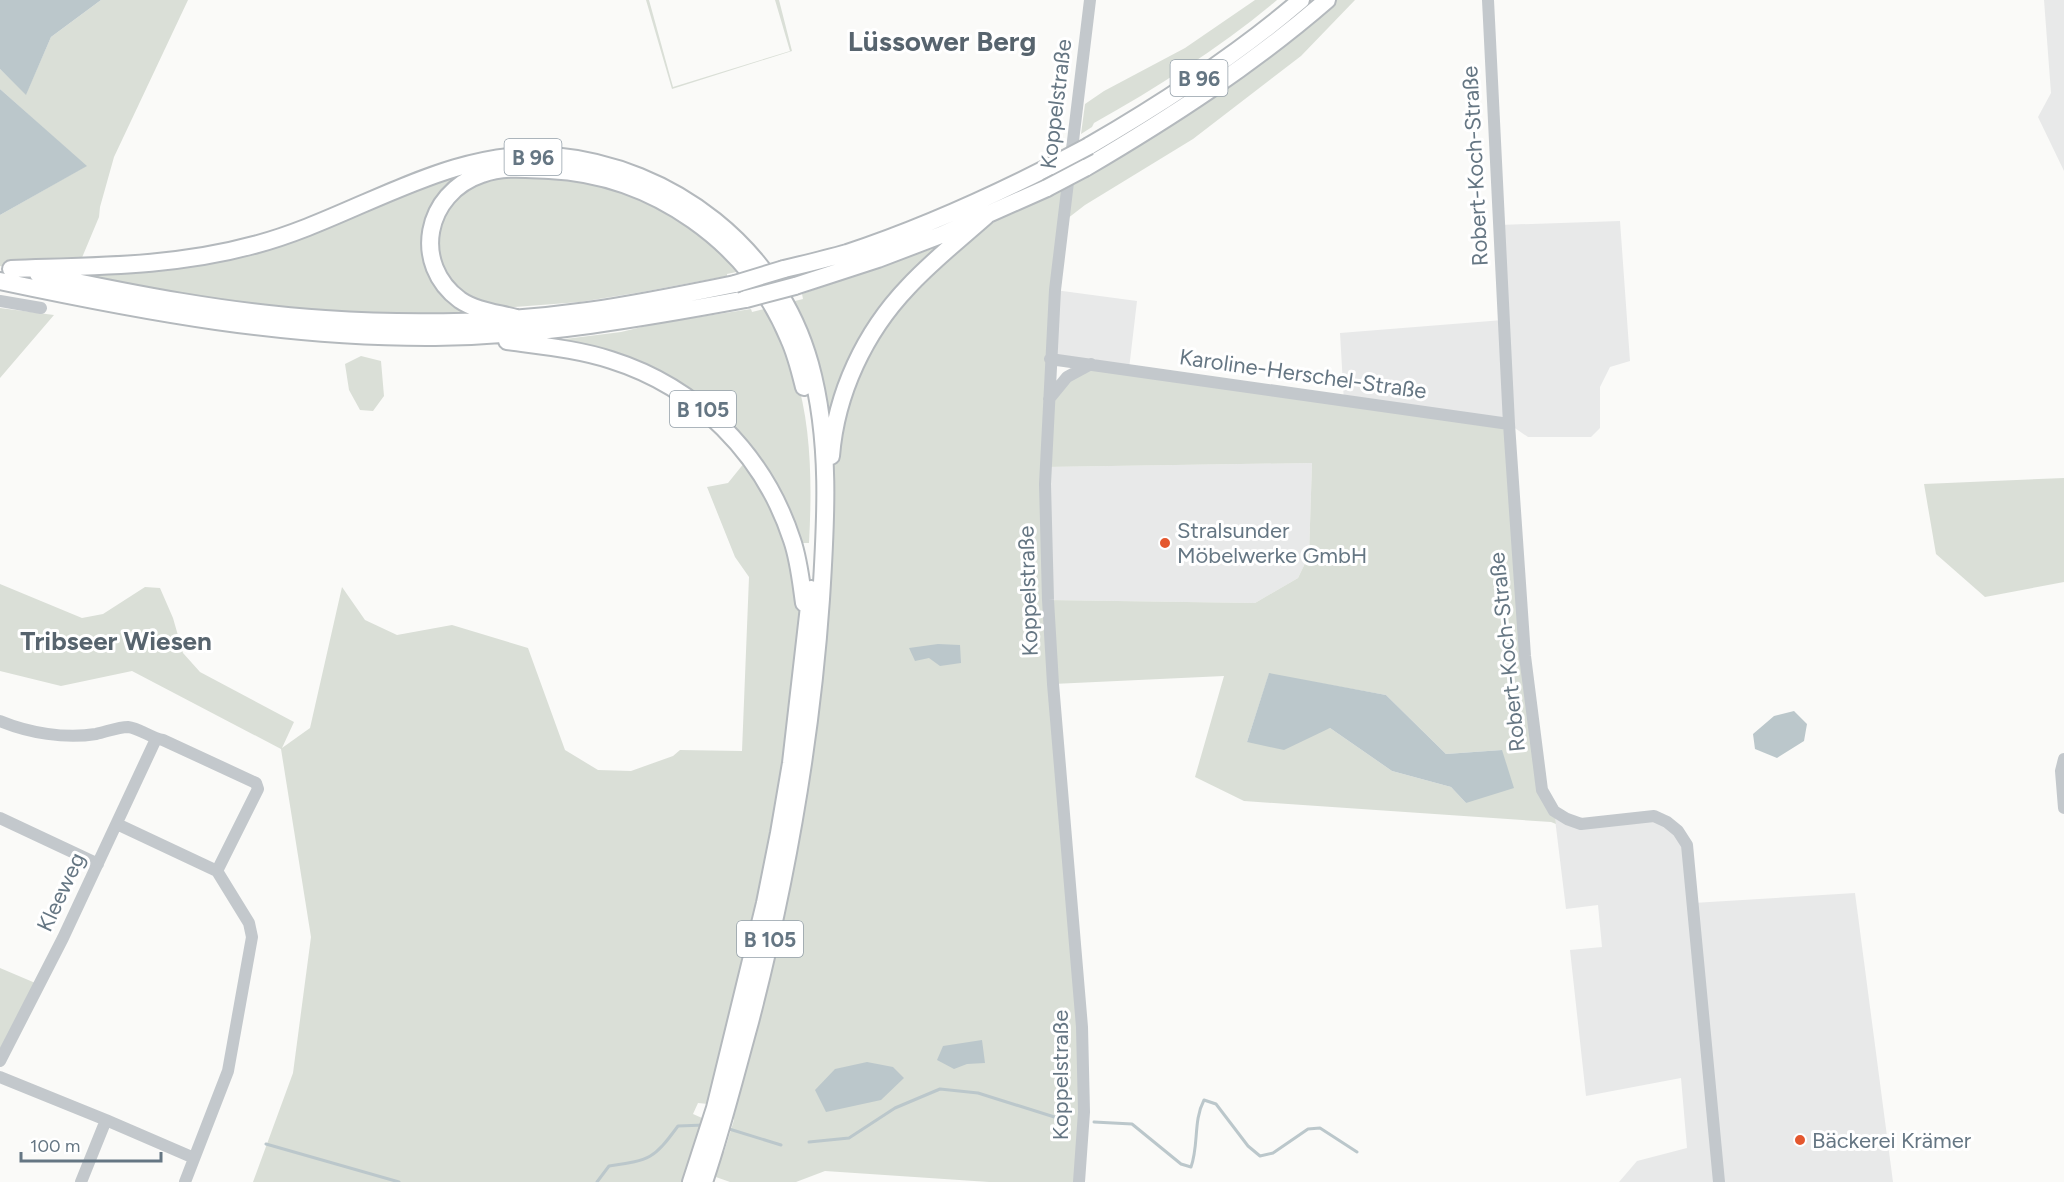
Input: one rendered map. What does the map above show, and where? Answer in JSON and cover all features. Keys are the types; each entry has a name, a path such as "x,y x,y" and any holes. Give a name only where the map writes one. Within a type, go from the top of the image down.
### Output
{"highway":[{"name":"B 96","path":"4,272 160,299 281,315 371,321 516,318 608,308 735,284 844,254 904,232 981,201 1051,166 1089,146 1187,86 1234,53 1301,0"},
{"name":"B 96","path":"4,272 115,305 213,322 270,329 372,336 520,333 611,322 746,299 878,259 987,216 1047,188 1183,109 1265,50 1327,0"},
{"name":"B 96","path":"4,272 137,265 211,256 297,232 401,188 448,171 499,159 553,156 599,163 627,171 654,182 701,209 736,238 774,283 800,336 817,393 824,459 824,531"},
{"name":"B 96","path":"516,318 475,307 462,301 446,286 434,267 430,251 433,220 440,206 448,194 462,183 482,173 507,168 579,172 637,188 667,202 706,229 743,263 761,288 790,339 808,401 815,465 816,501 813,573 807,625"},
{"name":"B 96","path":"824,531 835,428 848,381 865,345 892,304 908,286 987,216"},
{"name":"B 105","path":"470,335 565,349 609,359 666,384 705,410 744,449 762,474 775,498 793,542 800,570 807,625 790,763 779,833 721,1109"},
{"name":"B 105","path":"704,1182 710,1145 764,967 792,839 812,696 819,625 824,531"},
{"name":"B 105","path":"691,1182 710,1145"}],"street":[{"name":"Koppelstraße","path":"1079,1182 1084,1112 1082,1027 1048,600 1045,484 1056,274 1090,0"},
{"name":"Robert-Koch-Straße","path":"1488,0 1509,424 1525,656 1542,790 1554,811 1567,819 1581,824 1654,816 1667,822 1678,831 1688,845 1719,1182"},
{"path":"0,301 41,308"},
{"name":"Karoline-Herschel-Straße","path":"1050,359 1509,424"},
{"path":"1048,399 1067,376 1091,364"},
{"path":"0,720 35,732 63,735 94,734 129,727 163,740 256,783 258,789 217,871"},
{"name":"Kleeweg","path":"0,1061 26,1014 156,739"},
{"path":"2064,759 2061,771 2064,808"},
{"path":"0,818 98,864"},
{"path":"117,824 217,871 249,923 252,937 228,1071 185,1182"},
{"path":"0,1077 194,1158"},
{"path":"81,1182 106,1120"}],"shaded area":[{"path":"0,0 101,0 51,37 26,95 0,69"},
{"path":"101,0 188,0 114,157 99,217 81,260 11,269 0,266 0,215 86,166 0,89 0,69 26,94 51,37"},
{"path":"646,0 649,0 673,87 790,51 775,0 779,0 792,51 672,89"},
{"path":"1255,0 1277,0 1211,50 1165,81 1094,123 1081,134 1085,104 1104,91 1185,48"},
{"path":"1327,0 1355,0 1301,56 1193,139 1085,205 1063,222 1049,398 1091,364 1509,424 1542,790 1554,811 1556,824 1244,801 1195,777 1224,676 1053,684 1080,997 1079,1182 989,1182 825,1171 796,1182 730,1182 713,1176 721,1152 724,1152 734,1120 727,1110 761,979 835,428 879,323 986,216 1085,168","holes":["1312,463 1309,555 1298,578 1255,603 1048,600 1046,467","1269,674 1386,695 1446,754 1502,750 1466,803 1451,787 1392,771 1330,728 1247,742"]},
{"path":"2044,0 2064,0 2064,171 2038,117 2051,93"},
{"path":"0,89 87,166 0,215"},
{"path":"539,161 603,170 632,178 659,190 709,222 755,266 750,268 702,224 677,206 650,191 622,179 592,171 560,166 521,165 489,168 461,179 436,203 429,219 425,235 425,253 429,270 441,290 470,313 303,309 199,296 62,271 153,268 220,258 288,239 449,175 495,164"},
{"path":"492,175 582,176 685,219 741,271 727,274 727,276 580,302 501,308 458,295 432,246 449,199"},
{"path":"1620,221 1630,361 1610,367 1600,387 1600,428 1591,437 1528,437 1509,424 1344,402 1340,333 1503,320 1499,225"},
{"path":"940,246 885,306 829,437 787,303 803,299 802,294"},
{"path":"1055,290 1137,301 1129,369 1050,359"},
{"path":"0,308 54,315 0,378"},
{"path":"768,308 792,365 805,414 810,457 809,543 796,543 782,505 690,395 541,342 621,332 654,324"},
{"path":"361,356 381,361 384,396 373,411 360,410 349,390 345,364"},
{"path":"749,457 775,498 807,625 791,763 708,1104 698,1103 693,1114 702,1118 683,1182 253,1182 293,1073 311,937 281,749 132,671 61,686 0,671 0,584 82,618 103,614 145,587 160,588 173,618 183,653 200,672 294,722 282,748 310,728 342,587 365,620 397,635 452,625 528,648 565,750 598,770 631,771 673,756 680,750 742,751 749,577 735,557 707,487 728,483"},
{"path":"1312,463 1309,555 1298,578 1255,603 1048,600 1046,467"},
{"path":"2064,478 2064,582 1985,597 1936,554 1924,484"},
{"path":"938,644 960,645 961,663 940,666 929,658 915,661 909,648"},
{"path":"1269,673 1386,695 1446,754 1502,750 1514,788 1466,803 1451,787 1392,771 1330,728 1284,750 1247,742"},
{"path":"1794,711 1807,724 1804,741 1777,758 1755,749 1753,734 1774,716"},
{"path":"1554,811 1567,819 1654,816 1687,845 1693,903 1855,893 1893,1182 1619,1182 1637,1161 1687,1148 1681,1078 1586,1096 1570,950 1602,947 1598,905 1566,909"},
{"path":"0,968 40,985 0,1061"},
{"path":"982,1040 985,1063 967,1064 954,1069 937,1060 943,1046"},
{"path":"867,1062 893,1067 904,1078 881,1100 826,1112 815,1090 835,1069"}],"waterway":[{"path":"809,1142 849,1138 895,1108 940,1089 978,1093 1064,1120"},
{"path":"1094,1122 1132,1124 1181,1164 1191,1167 1198,1116 1204,1100 1216,1104 1248,1146 1260,1156 1273,1153 1308,1129 1320,1128 1357,1152"},
{"path":"597,1182 609,1166 650,1157 678,1126 705,1125"},
{"path":"726,1128 781,1145"},
{"path":"266,1144 399,1182"}],"place":[{"name":"Stralsunder Möbelwerke GmbH","path":"1165,543"},
{"name":"Bäckerei Krämer","path":"1800,1140"}],"district":[{"name":"Lüssower Berg","path":"942,41"},
{"name":"Tribseer Wiesen","path":"116,641"}]}
